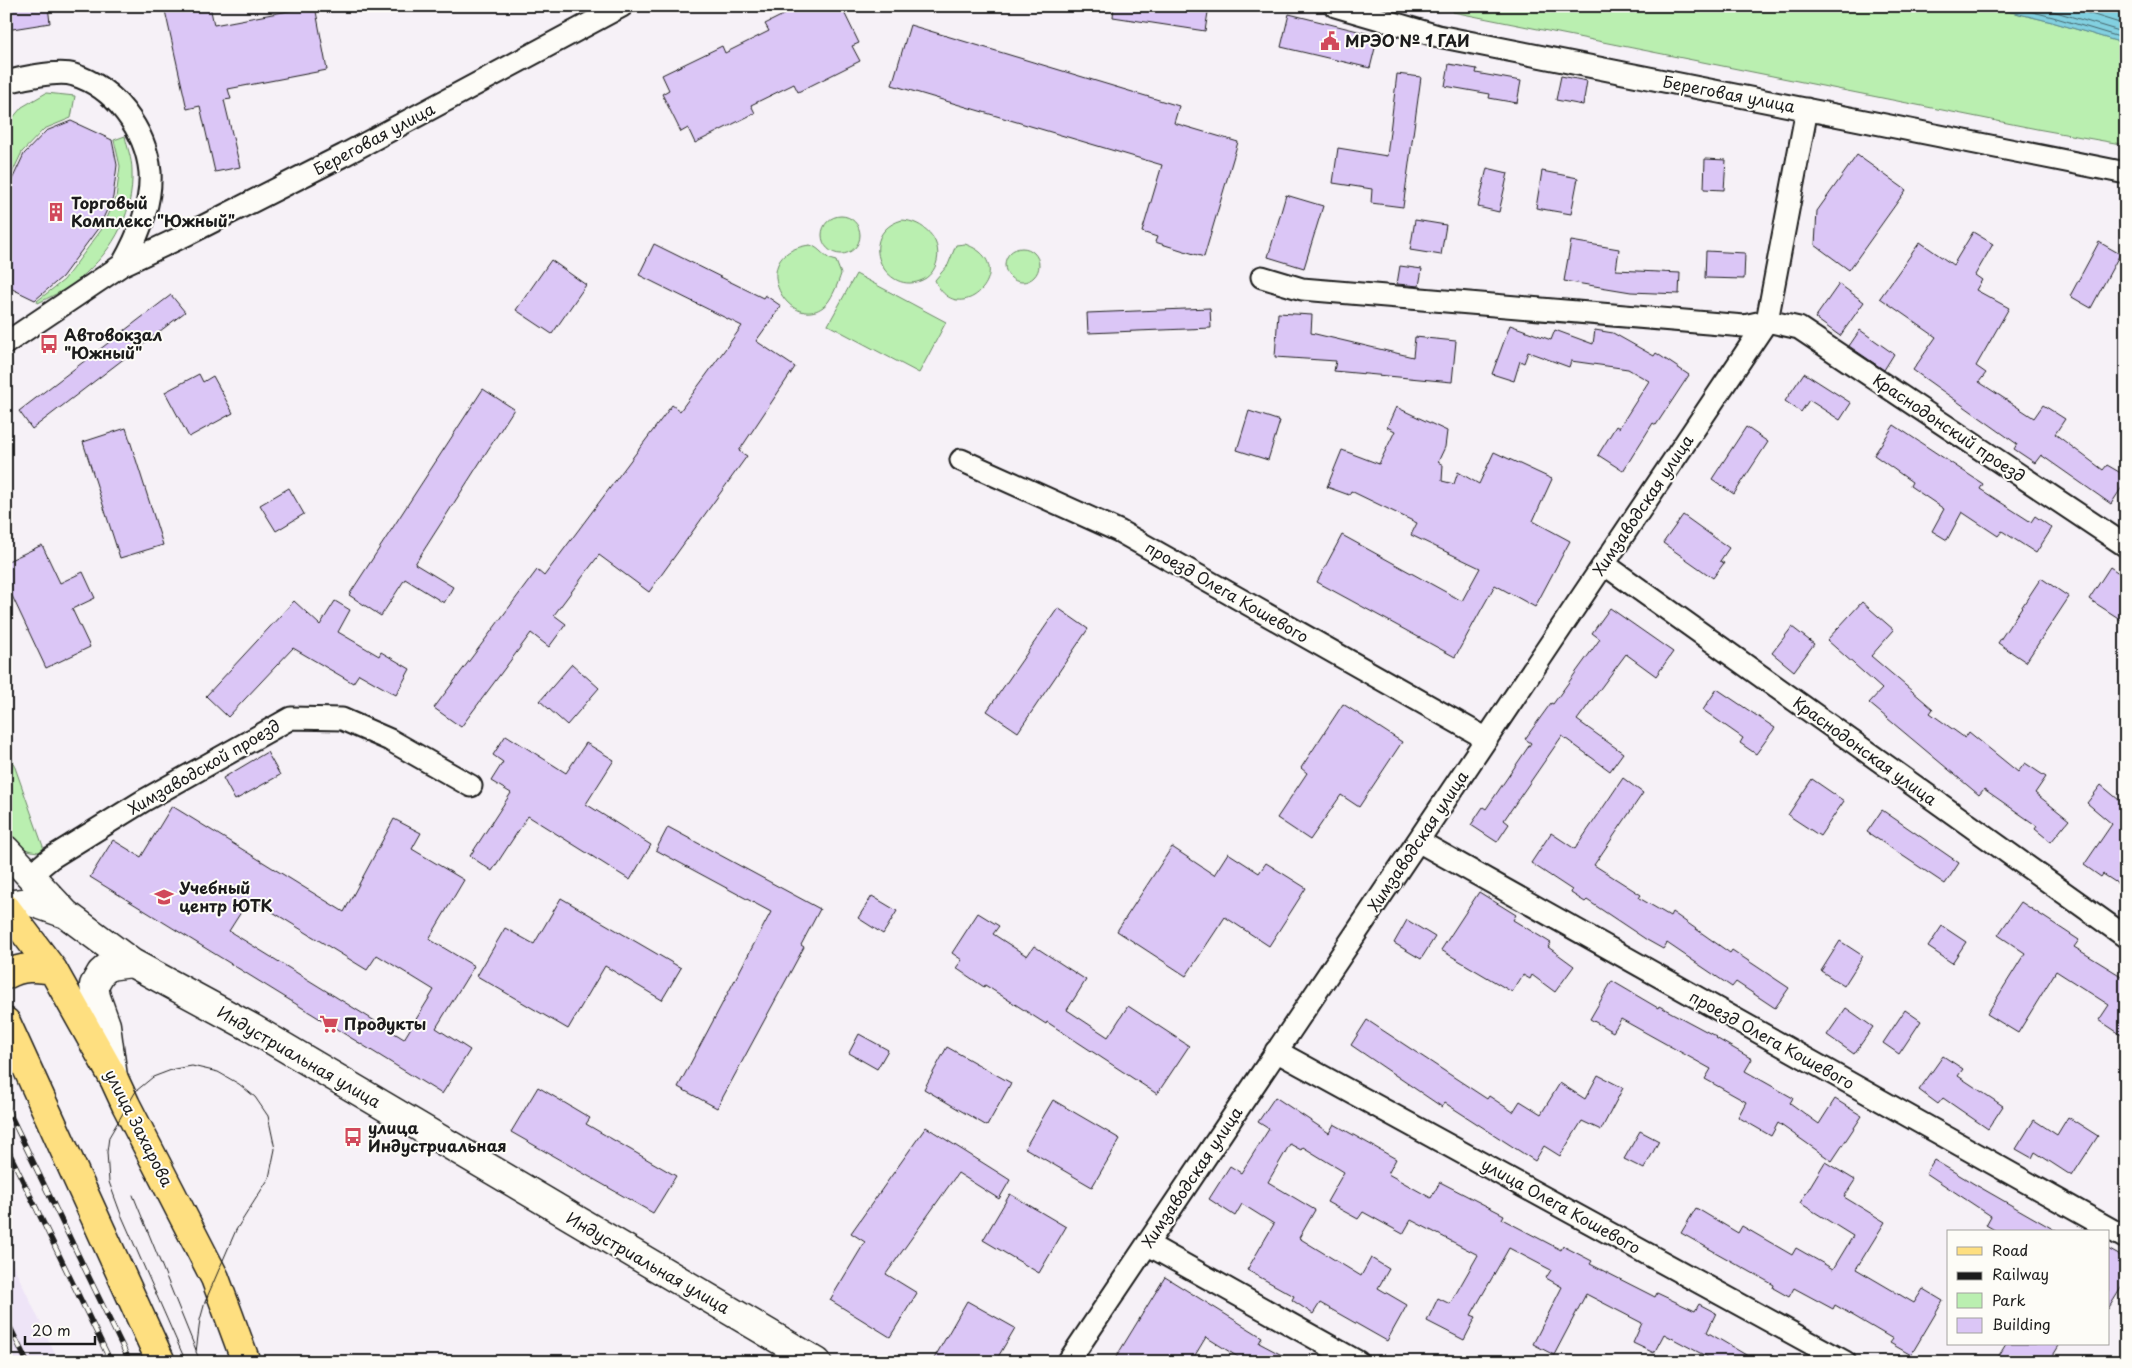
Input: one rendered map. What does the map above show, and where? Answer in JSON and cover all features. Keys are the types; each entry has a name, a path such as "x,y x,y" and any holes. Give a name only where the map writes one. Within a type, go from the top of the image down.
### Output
{"main road":[{"name":"Индустриальная улица","path":"6,850 66,914 132,963 252,1028 817,1362"},
{"path":"6,907 32,902 66,914"},
{"name":"улица Захарова","path":"6,907 53,970 114,1079 126,1106 215,1278 246,1362"},
{"path":"114,1079 106,1025 96,997 94,985 101,973 110,966 132,963"},
{"path":"6,976 16,970 32,966 53,970"},
{"path":"6,1022 160,1362"}],"street":[{"name":"Береговая улица","path":"6,343 122,265 188,234 344,155 622,6"},
{"name":"Береговая улица","path":"1335,6 1438,36 2126,173"},
{"name":"Береговая улица","path":"6,82 38,75 73,74 96,86 118,103 132,120 143,143 150,172 147,208 134,244 122,265"},
{"name":"Химзаводская улица","path":"1068,1362 1767,321 1807,109"},
{"path":"1262,277 1302,289 1312,290 1744,326 1767,321"},
{"name":"Краснодонский проезд","path":"1767,321 1799,328 2126,546"},
{"name":"проезд Олега Кошевого","path":"961,460 1119,531 1486,739"},
{"name":"Краснодонская улица","path":"1604,564 2126,937"},
{"name":"Химзаводской проезд","path":"29,876 51,858 143,801 291,718 342,719 390,740 471,786"},
{"name":"проезд Олега Кошевого","path":"1418,840 2126,1238"},
{"name":"улица Олега Кошевого","path":"1276,1051 1846,1362"},
{"path":"1147,1244 1358,1362"}],"shaded area":[{"path":"6,1250 59,1362 6,1362"}],"green space":[{"path":"1454,6 1987,6 2052,22 2126,44 2126,145 2037,129 1453,12"},
{"path":"46,93 75,96 71,118 44,129 22,152 6,186 6,126 22,107"},
{"path":"125,136 132,166 132,188 124,220 117,235 98,261 86,273 68,288 38,303 37,301 64,280 102,229 116,198 120,166 114,140"},
{"path":"841,216 855,221 860,235 855,249 841,254 827,249 822,235 827,221"},
{"path":"902,220 910,221 924,228 937,245 938,253 935,268 929,276 920,281 907,283 895,279 886,271 880,261 878,249 880,237 888,227"},
{"path":"965,244 982,254 989,266 988,279 981,290 970,298 958,300 945,295 935,280 948,265 956,245"},
{"path":"810,245 817,248 828,258 836,261 841,274 834,292 826,305 810,312 797,309 786,301 779,289 776,275 779,262 790,251"},
{"path":"1022,248 1029,249 1034,253 1038,258 1038,272 1034,277 1029,281 1022,282 1015,281 1010,277 1006,272 1005,265 1006,258 1010,253 1015,249"},
{"path":"856,274 946,322 919,373 828,325"},
{"path":"6,742 45,852 32,851 22,847 15,841 10,832 6,812"}],"water":[{"path":"1987,6 2126,6 2126,44 2052,22"}],"building":[{"path":"6,6 48,6 50,23 6,30"},
{"path":"164,6 210,6 214,25 315,6 327,70 228,89 231,99 224,100 240,167 215,172 200,106 187,109"},
{"path":"801,6 841,6 859,43 852,46 860,61 798,92 794,84 751,105 755,113 695,143 688,128 681,132 662,94 669,90 662,75 722,46 725,53 769,31 765,24"},
{"path":"1114,6 1209,6 1205,31 1113,17"},
{"name":"МРЭО № 1 ГАИ","path":"1289,14 1378,36 1370,68 1281,47"},
{"path":"910,25 1179,106 1174,123 1238,142 1204,257 1155,242 1157,237 1142,232 1162,165 892,85"},
{"path":"1449,64 1477,69 1476,73 1521,81 1517,103 1489,98 1490,94 1445,86"},
{"path":"1397,74 1421,77 1403,207 1371,203 1372,189 1333,183 1338,148 1387,156"},
{"path":"1561,76 1587,81 1583,105 1556,100"},
{"name":"Торговый Комплекс \"Южный\"","path":"71,121 112,140 117,165 113,197 99,227 62,277 35,300 6,286 6,196 24,154 46,131"},
{"path":"1857,155 1906,190 1849,270 1815,245 1817,211"},
{"path":"1705,159 1726,160 1724,190 1704,189"},
{"path":"1487,168 1508,173 1499,212 1478,207"},
{"path":"1542,171 1578,178 1571,214 1536,208"},
{"path":"1286,195 1323,206 1304,268 1268,257"},
{"path":"1415,220 1446,225 1441,255 1410,250"},
{"path":"1973,232 1993,244 1975,275 1982,280 1976,290 2009,308 1976,366 1986,373 1979,382 2034,418 2043,405 2065,419 2055,434 2103,470 2107,465 2126,476 2126,481 2111,504 2041,455 2035,463 2014,449 2017,444 1913,370 1936,337 1880,298 1920,242 1953,265"},
{"path":"1571,241 1619,249 1616,270 1680,273 1679,294 1631,292 1564,281"},
{"path":"2099,242 2120,254 2091,308 2070,296"},
{"path":"654,244 763,298 765,295 781,306 756,341 795,367 739,451 747,456 649,592 599,555 554,615 566,624 549,647 531,633 461,727 434,708 537,570 544,576 672,405 680,411 742,326 639,275"},
{"path":"1706,251 1745,253 1744,279 1705,278"},
{"path":"551,260 586,285 552,334 516,310"},
{"path":"1400,266 1422,269 1419,286 1397,284"},
{"path":"1839,284 1864,302 1840,336 1815,318"},
{"path":"171,295 185,312 32,429 19,411"},
{"path":"1210,308 1211,328 1088,333 1087,313"},
{"path":"1278,313 1312,315 1311,333 1413,357 1415,337 1456,341 1452,382 1334,371 1336,361 1275,357"},
{"path":"1510,325 1551,340 1555,330 1593,344 1595,330 1613,333 1654,356 1656,353 1689,375 1656,425 1653,423 1623,471 1598,455 1616,426 1619,428 1649,381 1628,369 1571,361 1569,367 1528,352 1524,363 1520,361 1514,381 1492,374"},
{"path":"1860,330 1894,354 1884,370 1849,346"},
{"path":"1804,373 1851,403 1840,420 1809,400 1801,412 1785,401"},
{"path":"199,374 203,382 213,376 233,413 189,437 165,392"},
{"path":"483,389 514,409 415,564 453,587 444,603 405,579 381,616 349,595"},
{"path":"1396,407 1447,431 1445,447 1438,462 1443,465 1442,481 1454,484 1458,472 1479,484 1494,452 1552,479 1533,521 1570,541 1535,607 1495,585 1455,657 1317,582 1342,535 1462,601 1480,568 1411,535 1417,523 1351,491 1349,495 1327,487 1342,450 1379,464 1395,431 1387,427"},
{"path":"1249,411 1280,421 1268,460 1237,450"},
{"path":"1894,425 1983,484 1980,489 2031,522 2035,516 2052,528 2036,553 2002,531 1998,536 1962,512 1947,540 1932,531 1944,509 1910,486 1912,482 1874,455"},
{"path":"1746,427 1768,442 1734,494 1712,479"},
{"path":"126,428 163,545 120,558 83,442"},
{"path":"289,488 304,514 276,531 260,505"},
{"path":"1683,515 1729,548 1720,561 1724,563 1713,578 1663,543"},
{"path":"42,545 60,583 83,572 95,598 72,609 90,647 46,668 6,583 6,562"},
{"path":"2110,567 2126,578 2126,623 2089,599"},
{"path":"2041,578 2069,597 2026,662 1998,643"},
{"path":"294,601 320,625 335,601 350,610 338,632 379,656 381,652 410,669 396,695 359,674 353,683 293,648 228,717 206,696"},
{"path":"1862,602 1894,630 1871,656 1933,709 1930,713 1965,738 1969,732 2018,772 2025,763 2046,777 2035,793 2069,820 2051,842 2035,829 2037,826 1984,789 1979,795 1869,703 1882,689 1827,640"},
{"path":"1058,608 1088,629 1018,732 987,711"},
{"path":"1610,608 1673,652 1656,676 1626,654 1577,720 1623,753 1610,771 1562,736 1504,820 1509,824 1497,842 1471,825 1483,807 1486,809 1531,743 1525,739 1600,639 1592,633"},
{"path":"1792,627 1814,644 1794,671 1772,653"},
{"path":"572,664 599,688 567,725 540,701"},
{"path":"1717,689 1775,728 1756,754 1740,743 1743,738 1703,710"},
{"path":"1343,704 1402,742 1359,807 1341,795 1310,840 1277,818 1307,773 1301,768"},
{"path":"506,735 566,773 586,743 614,760 586,804 651,845 630,880 528,816 492,871 470,856 511,793 491,781 503,762 493,755"},
{"path":"267,752 280,775 235,800 223,778"},
{"path":"1623,778 1643,793 1594,865 1641,895 1639,898 1670,916 1672,912 1730,953 1732,950 1789,988 1775,1008 1736,982 1732,987 1667,943 1663,949 1647,940 1587,900 1585,902 1571,893 1572,890 1531,863 1551,833 1575,849"},
{"path":"1812,779 1844,801 1820,836 1788,815"},
{"path":"2101,785 2125,805 2126,803 2126,889 2103,874 2101,877 2084,865 2112,824 2087,803"},
{"path":"172,806 344,912 394,819 421,833 412,849 464,880 429,939 474,966 436,1028 470,1050 442,1094 90,877 113,840 141,857","holes":["250,898 367,970 377,955 434,990 404,1039 229,931"]},
{"path":"1882,810 1959,863 1945,884 1867,832"},
{"path":"668,827 820,909 801,945 804,947 717,1108 678,1087 771,912 656,850"},
{"path":"1172,847 1214,875 1228,853 1259,873 1266,863 1306,888 1269,946 1225,917 1186,976 1117,931"},
{"path":"1479,892 1516,915 1513,920 1551,943 1548,947 1574,966 1555,992 1532,975 1530,979 1523,975 1512,992 1441,950"},
{"path":"872,896 897,911 883,934 858,918"},
{"path":"561,898 681,968 662,1000 605,966 568,1029 477,976 505,928 534,944"},
{"path":"2021,902 2079,940 2074,947 2126,979 2126,1038 2099,1020 2109,1005 2056,971 2018,1033 1987,1014 2025,953 1998,935"},
{"path":"978,913 999,926 993,934 1027,956 1034,946 1086,980 1067,1010 1108,1037 1128,1006 1189,1046 1157,1094 1047,1022 1046,1024 956,968 962,960 952,953"},
{"path":"1407,920 1435,937 1421,959 1394,943"},
{"path":"1942,926 1966,942 1952,963 1928,947"},
{"path":"1840,941 1863,956 1844,986 1821,971"},
{"path":"1612,981 1658,1008 1659,1006 1717,1037 1752,1059 1745,1071 1793,1098 1790,1103 1819,1124 1835,1099 1862,1116 1832,1161 1778,1123 1771,1136 1738,1117 1746,1102 1705,1079 1711,1069 1621,1019 1613,1032 1590,1019"},
{"path":"1846,1008 1873,1027 1854,1054 1827,1035"},
{"path":"1905,1010 1921,1021 1899,1054 1883,1043"},
{"path":"1367,1020 1487,1099 1489,1096 1513,1112 1520,1101 1541,1114 1560,1083 1585,1099 1598,1075 1623,1088 1601,1130 1582,1121 1560,1156 1544,1146 1535,1161 1445,1103 1442,1107 1351,1045"},
{"path":"859,1034 888,1050 877,1069 849,1053"},
{"path":"947,1047 1011,1083 987,1126 924,1089"},
{"path":"1943,1056 1963,1069 1958,1076 2003,1106 1988,1129 1943,1098 1938,1104 1919,1090"},
{"path":"538,1087 590,1118 586,1124 676,1176 653,1213 511,1132"},
{"path":"1275,1097 1329,1133 1334,1124 1396,1159 1388,1174 1431,1198 1440,1182 1504,1215 1502,1219 1561,1250 1563,1246 1592,1261 1590,1264 1655,1297 1657,1293 1695,1311 1699,1304 1716,1313 1707,1332 1758,1362 1717,1362 1664,1334 1654,1353 1633,1343 1642,1323 1586,1294 1554,1355 1533,1344 1562,1287 1546,1278 1551,1270 1509,1248 1471,1315 1476,1317 1464,1340 1427,1321 1438,1298 1450,1304 1478,1255 1411,1220 1403,1234 1363,1212 1358,1219 1327,1202 1344,1172 1303,1147 1301,1150 1290,1144 1268,1182 1315,1210 1299,1238 1361,1276 1371,1258 1389,1269 1378,1288 1407,1305 1387,1341 1320,1303 1313,1314 1292,1300 1294,1296 1247,1270 1274,1224 1242,1204 1235,1216 1209,1199 1230,1166 1241,1173 1269,1129 1258,1122"},
{"path":"1053,1100 1120,1139 1092,1187 1025,1148"},
{"path":"2068,1117 2098,1136 2072,1176 2035,1152 2032,1158 2016,1149 2034,1120 2057,1135"},
{"path":"926,1127 1010,1180 999,1199 958,1173 886,1274 917,1293 890,1337 830,1300 865,1242 851,1233"},
{"path":"1640,1131 1659,1141 1644,1169 1624,1159"},
{"path":"1934,1160 2055,1230 1995,1230 1986,1225 1991,1216 1926,1173"},
{"path":"1825,1162 1855,1180 1844,1197 1885,1222 1856,1269 1914,1303 1923,1289 1943,1301 1911,1355 1890,1343 1893,1339 1835,1305 1833,1309 1794,1288 1789,1297 1773,1288 1774,1285 1681,1233 1696,1208 1738,1233 1742,1226 1792,1255 1796,1248 1833,1269 1853,1236 1800,1203"},
{"path":"1010,1194 1066,1227 1039,1273 983,1240"},
{"path":"2110,1250 2126,1259 2126,1280 2110,1306"},
{"path":"1165,1277 1262,1337 1259,1343 1295,1362 1246,1362 1206,1337 1191,1362 1113,1362"},
{"path":"967,1301 1015,1328 995,1362 932,1362"},
{"path":"2005,1346 2059,1346 2049,1362 1995,1362"}],"tram line":[{"path":"186,1362 120,1212 109,1182 107,1152 109,1137 136,1091 153,1077 174,1069 192,1066 218,1072 239,1084 255,1097 268,1116 275,1149 269,1178 236,1230 205,1302 200,1320 196,1352 201,1362"},
{"path":"133,1195 196,1350"}],"railway":[{"path":"6,1106 130,1362"},
{"path":"6,1146 111,1362"},
{"path":"6,1319 27,1362"}],"place":[{"name":"МРЭО № 1 ГАИ","path":"1330,41"},
{"name":"Торговый Комплекс \"Южный\"","path":"56,212"},
{"name":"Автовокзал \"Южный\"","path":"49,344"},
{"name":"Учебный центр ЮТК","path":"164,897"},
{"name":"Продукты","path":"329,1024"},
{"name":"улица Индустриальная","path":"353,1137"}]}
